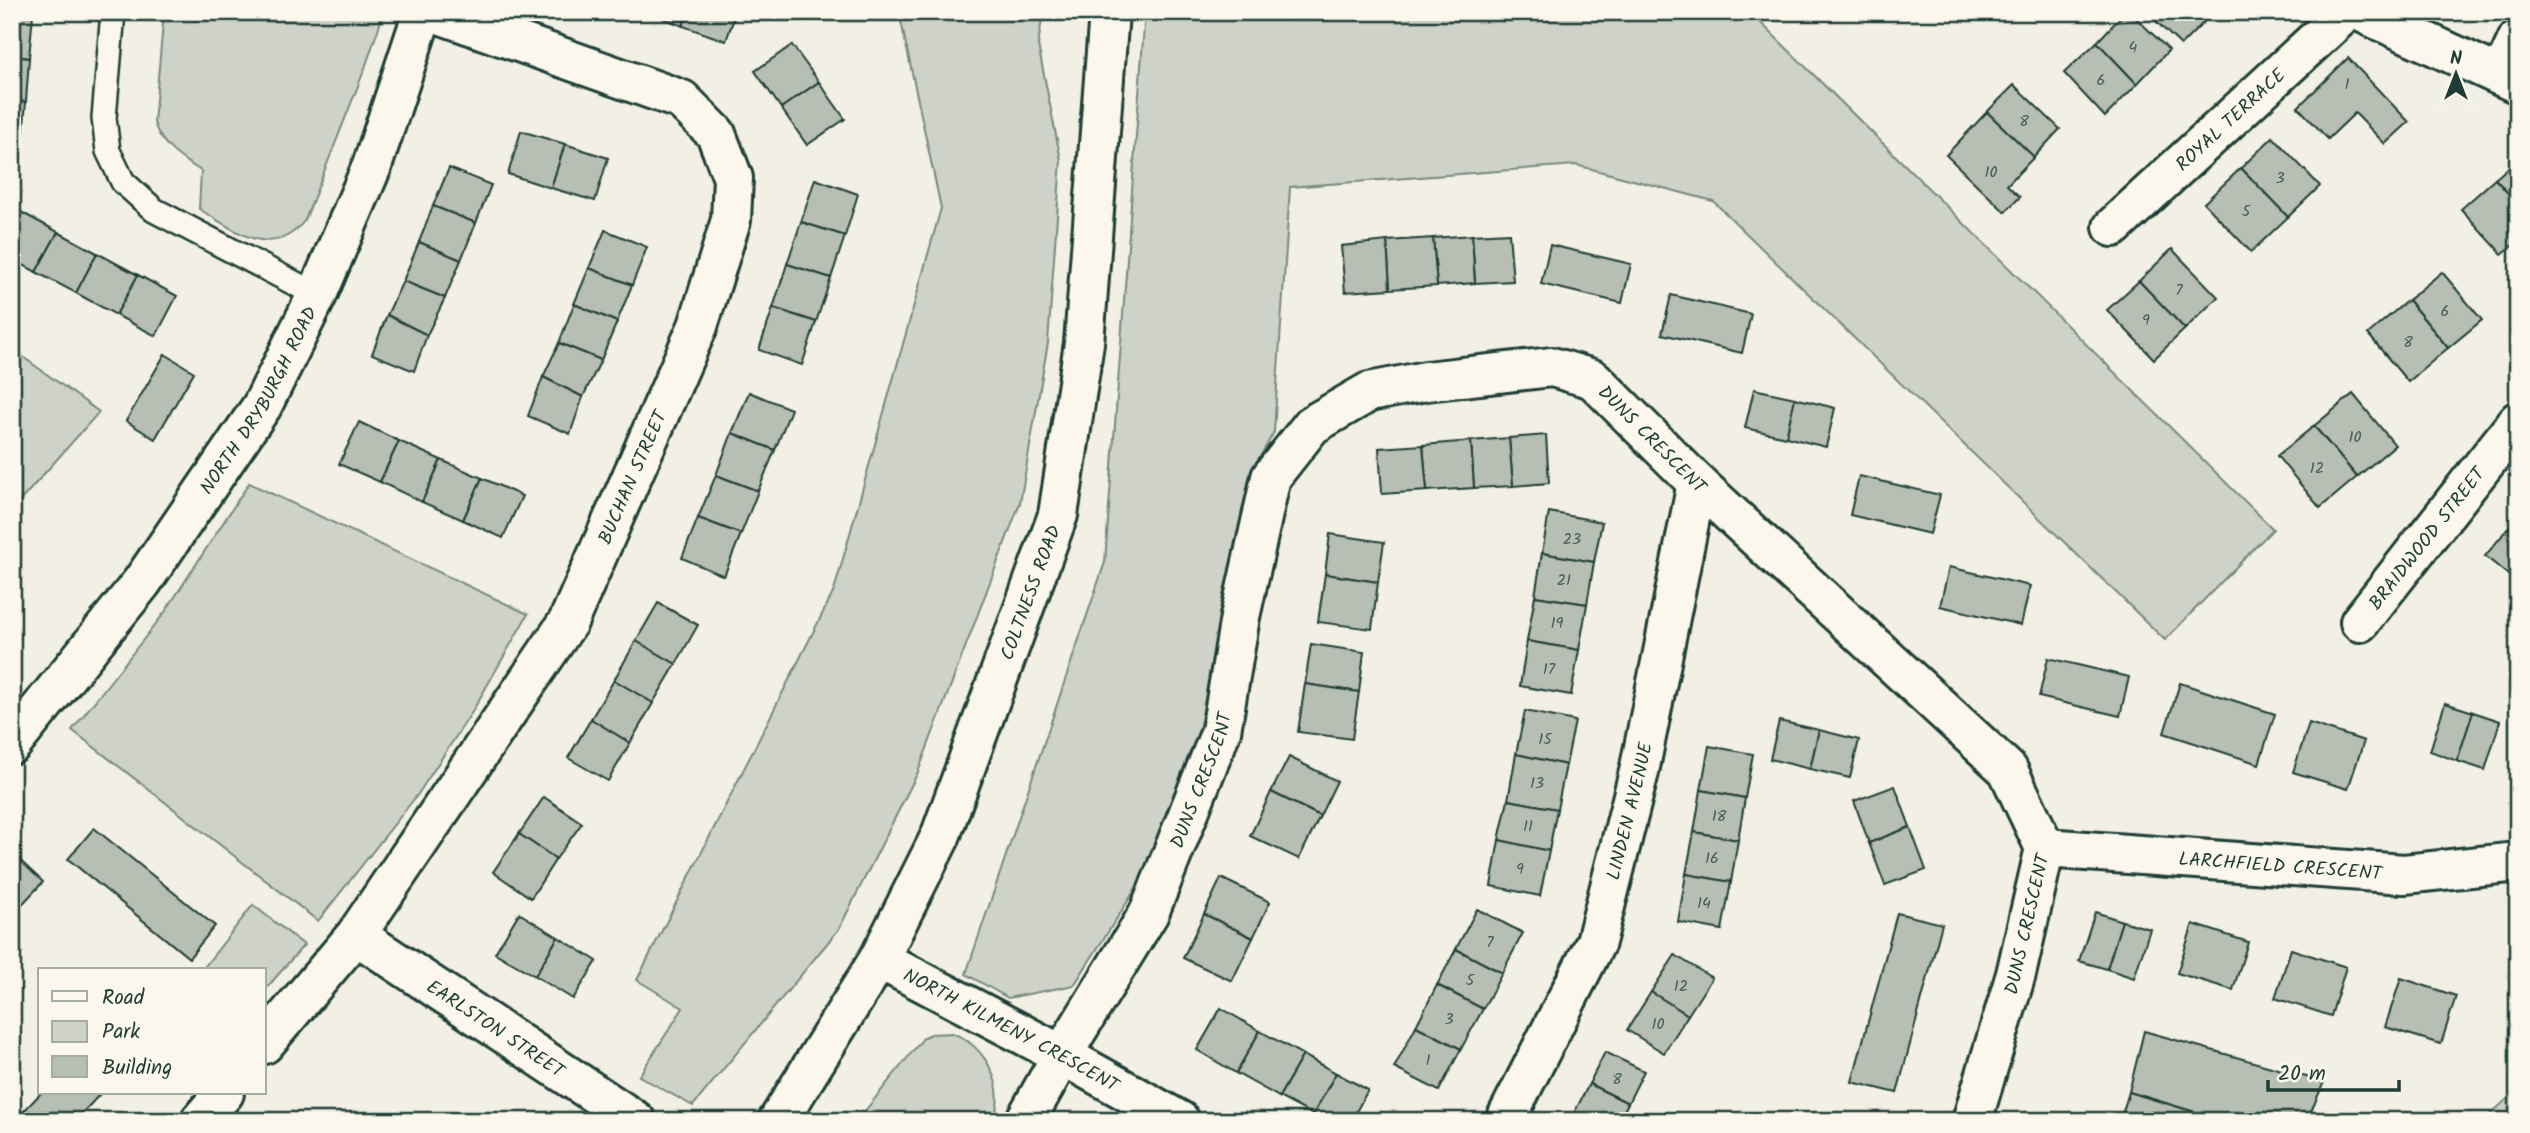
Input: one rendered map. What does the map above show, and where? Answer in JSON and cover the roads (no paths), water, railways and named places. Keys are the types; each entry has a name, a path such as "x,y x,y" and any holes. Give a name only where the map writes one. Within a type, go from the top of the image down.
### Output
{"street":[{"name":"NORTH DRYBURGH ROAD","path":"12,744 142,582 262,406 317,295 372,166 423,12"},
{"name":"BUCHAN STREET","path":"266,1042 356,935 568,622 698,326 731,220 733,178 716,134 682,100 434,12"},
{"name":"COLTNESS ROAD","path":"778,1121 880,959 940,837 1058,515 1084,343 1109,12"},
{"name":"ROYAL TERRACE","path":"2113,227 2346,12"},
{"path":"2361,12 2509,80 2518,39"},
{"name":"DUNS CRESCENT","path":"1025,1121 1149,913 1222,731 1240,617 1271,477 1312,425 1369,392 1426,381 1552,368 1593,379 1697,483 2008,770 2045,848 2016,974 1972,1121"},
{"name":"BRAIDWOOD STREET","path":"2360,622 2518,421"},
{"name":"LINDEN AVENUE","path":"1505,1121 1596,942 1639,772 1697,483"},
{"name":"LARCHFIELD CRESCENT","path":"2045,848 2404,874 2518,862"},
{"name":"EARLSTON STREET","path":"356,935 636,1121"},
{"name":"NORTH KILMENY CRESCENT","path":"880,959 1180,1121"},
{"path":"200,1121 223,1094"}],"lane":[{"path":"113,12 104,118 108,151 123,182 155,210 317,295"}]}
